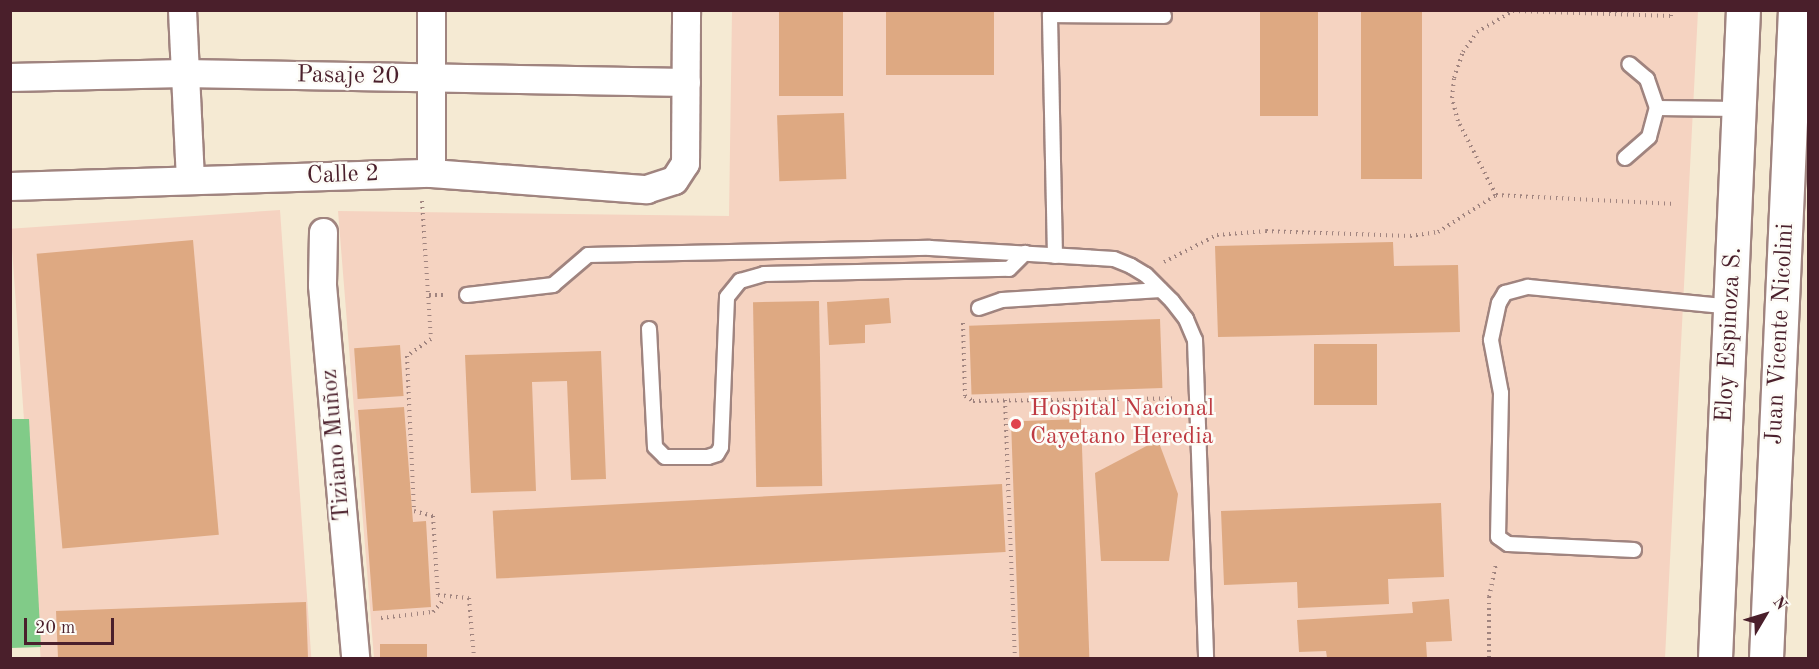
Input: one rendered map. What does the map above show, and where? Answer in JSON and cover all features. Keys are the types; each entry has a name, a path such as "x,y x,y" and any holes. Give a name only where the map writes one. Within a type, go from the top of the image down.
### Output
{"street":[{"path":"182,10 183,73 190,180"},
{"path":"425,173 431,79 431,10"},
{"path":"686,10 686,82"},
{"name":"Eloy Espinoza S.","path":"1715,658 1743,10"},
{"name":"Juan Vicente Nicolini","path":"1766,658 1801,54 1795,10"},
{"name":"Pasaje 20","path":"10,77 183,73 686,82"},
{"name":"Calle 2","path":"10,186 425,173 646,189 674,180 685,163 686,82"},
{"name":"Tiziano Muñoz","path":"323,232 322,285 355,658"}],"lane":[{"path":"1055,256 1050,15 1164,16"},
{"path":"1625,158 1649,137 1657,108 1647,79 1629,64"},
{"path":"1657,108 1740,109"},
{"path":"467,295 553,285 588,255 930,248 1114,259 1146,275 1186,319 1195,340 1206,658"},
{"path":"649,329 655,447 666,457 708,457 717,454 721,447 726,297 740,280 764,274 1008,269 1026,254"},
{"path":"1634,550 1501,542 1497,537 1501,393 1491,340 1499,303 1505,293 1528,288 1731,307"},
{"path":"979,308 1002,300 1161,290"}],"path":[{"path":"1496,195 1458,121 1452,98 1454,78 1462,52 1477,32 1513,11 1671,16 1671,10"},
{"path":"425,173 431,339 407,356 414,511 433,516 438,595 445,598 469,598 474,658"},
{"path":"1146,275 1176,254 1217,235 1266,231 1410,236 1438,232 1496,195 1676,204"},
{"path":"979,308 963,323 965,396 973,400 1197,398"},
{"path":"1005,400 1015,658"},
{"path":"1489,658 1489,597 1501,542"},
{"path":"352,621 433,612 445,598"}],"shaded area":[{"name":"Hospital Nacional Cayetano Heredia","path":"732,11 1698,11 1665,658 374,658 338,211 729,216"},
{"path":"280,210 311,658 41,658 11,229"}],"green space":[{"path":"11,419 29,419 41,647 11,648"}],"building":[{"path":"779,10 843,10 843,96 779,96"},
{"path":"886,10 994,10 994,75 886,75"},
{"path":"1260,10 1318,10 1318,116 1260,116"},
{"path":"1361,10 1422,10 1422,179 1361,179"},
{"path":"844,113 846,179 779,181 777,115"},
{"path":"193,240 219,535 62,549 37,254"},
{"path":"1393,242 1394,266 1458,265 1460,332 1218,337 1215,246"},
{"path":"889,298 891,323 865,325 865,343 829,345 827,302"},
{"path":"819,301 822,486 756,487 753,302"},
{"path":"1160,319 1162,388 972,395 969,326"},
{"path":"1314,344 1377,344 1377,405 1314,405"},
{"path":"400,345 404,396 358,399 354,348"},
{"path":"601,351 606,479 571,480 567,381 532,382 536,491 471,493 465,355"},
{"path":"404,407 413,522 426,521 431,607 373,611 358,410"},
{"path":"1081,419 1089,658 1019,658 1011,421"},
{"path":"1158,440 1178,494 1169,561 1101,561 1095,473"},
{"path":"1002,484 1006,552 496,579 493,511"},
{"path":"1441,503 1444,577 1388,579 1389,604 1298,608 1297,582 1224,585 1221,511"},
{"path":"1449,599 1452,641 1426,642 1427,658 1327,658 1326,651 1299,652 1297,620 1413,613 1412,602"},
{"path":"306,602 308,658 58,658 56,611"},
{"path":"380,644 427,644 427,658 380,658"}],"place":[{"name":"Hospital Nacional Cayetano Heredia","path":"1016,424"}]}
